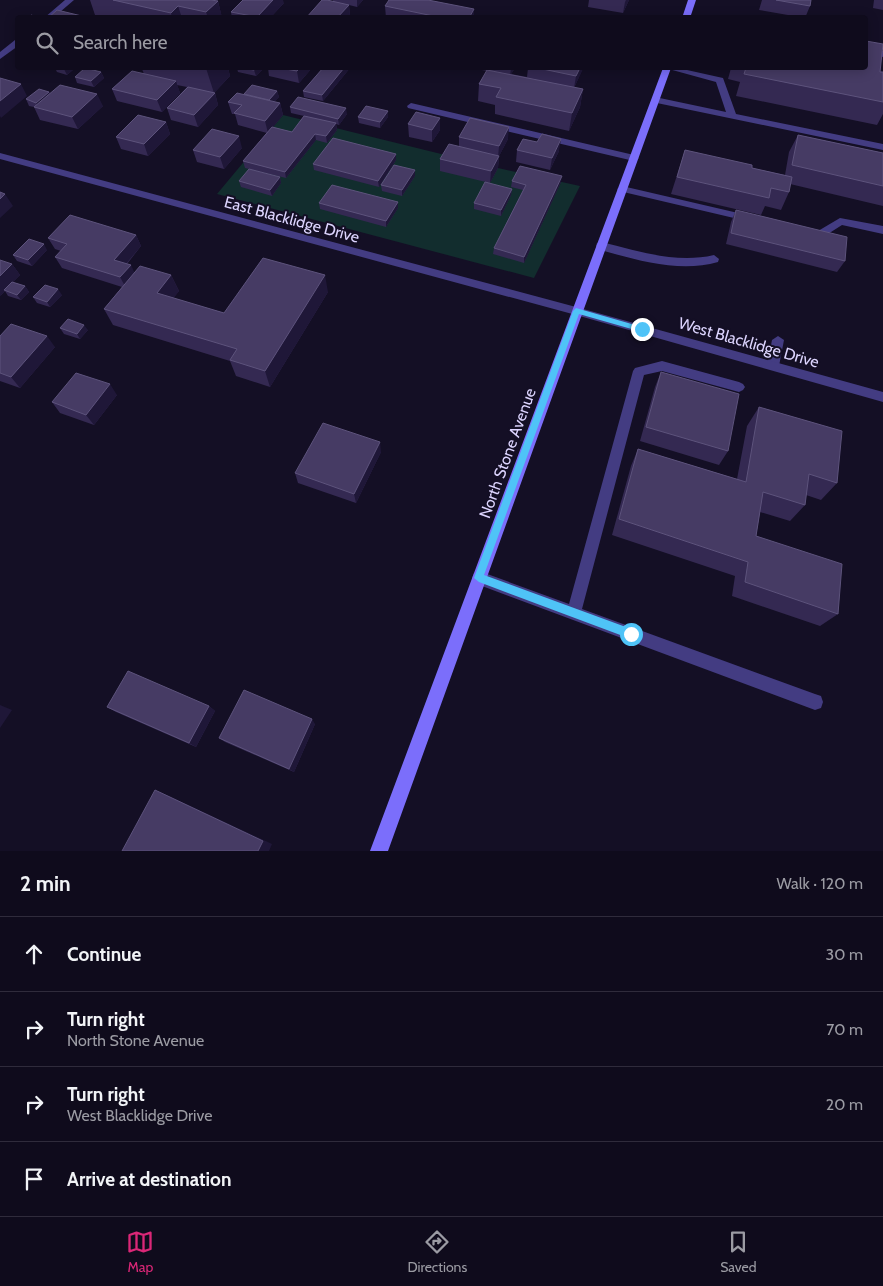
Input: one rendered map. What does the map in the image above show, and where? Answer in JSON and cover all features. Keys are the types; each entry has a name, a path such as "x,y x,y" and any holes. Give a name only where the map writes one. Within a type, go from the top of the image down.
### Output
{"main road":[{"path":"688,15 692,0"},
{"name":"North Stone Avenue","path":"379,851 576,311 667,70"}],"street":[{"path":"52,15 70,0"},
{"path":"0,56 15,44"},
{"path":"868,51 883,54"},
{"path":"677,70 720,80 732,116"},
{"path":"655,100 883,147"},
{"path":"411,106 634,158"},
{"name":"East Blacklidge Drive","path":"0,156 576,311"},
{"path":"622,189 762,221"},
{"path":"801,230 820,235 840,221 883,230"},
{"path":"601,246 675,263 697,263 714,259"},
{"name":"West Blacklidge Drive","path":"576,311 883,397"},
{"path":"773,366 778,340"},
{"path":"574,613 639,371 662,366 739,387"},
{"path":"479,578 815,702"}],"green space":[{"path":"283,115 498,168 580,186 534,278 217,194"}],"building":[{"path":"113,0 218,1 206,12 178,6 171,13"},
{"path":"243,0 273,0 259,15 231,12"},
{"path":"322,0 349,5 340,15 309,15"},
{"path":"389,0 428,0 474,9 471,15 428,15 385,6"},
{"path":"776,0 811,0 810,6"},
{"path":"57,10 78,15 51,15"},
{"path":"868,41 883,44 880,72 883,72 883,102 744,74 745,70 868,70"},
{"path":"83,70 101,72 91,81 75,77"},
{"path":"321,70 342,70 322,95 303,91"},
{"path":"487,70 583,89 572,113 496,97 501,88 479,84"},
{"path":"548,70 579,70 576,76"},
{"path":"132,71 176,81 157,100 112,89"},
{"path":"0,78 21,84 0,101"},
{"path":"60,85 97,94 72,117 34,107"},
{"path":"252,85 277,91 269,100 244,94"},
{"path":"188,87 215,93 194,115 167,108"},
{"path":"39,89 49,92 36,103 26,99"},
{"path":"237,93 280,103 265,121 234,113 242,105 228,102"},
{"path":"298,97 346,108 338,119 290,107"},
{"path":"366,106 388,111 380,122 358,117"},
{"path":"416,112 440,118 432,130 408,124"},
{"path":"138,115 166,122 144,144 116,137"},
{"path":"304,116 336,123 326,136 315,134 285,172 243,161 272,127 292,132"},
{"path":"470,118 509,127 499,146 459,137"},
{"path":"212,129 239,136 220,157 193,150"},
{"path":"542,134 561,139 552,158 517,150 523,139 537,142"},
{"path":"798,135 883,153 883,186 792,165"},
{"path":"333,138 396,154 378,181 313,164"},
{"path":"449,144 499,156 491,171 440,159"},
{"path":"685,150 752,165 752,168 792,177 789,192 771,188 769,198 677,177"},
{"path":"394,165 415,170 402,190 381,185"},
{"path":"520,166 562,176 524,257 494,248 526,185 512,181"},
{"path":"249,169 280,177 270,190 239,181"},
{"path":"485,182 512,189 501,210 474,203"},
{"path":"332,185 398,202 386,221 319,203"},
{"path":"0,192 5,194 0,199"},
{"path":"736,210 847,237 845,261 731,233"},
{"path":"70,215 136,235 114,260 131,265 120,277 55,257 67,244 48,238"},
{"path":"29,239 44,244 28,260 13,255"},
{"path":"263,258 325,275 265,371 230,360 237,349 104,309 140,266 171,275 157,293 224,313"},
{"path":"0,260 12,264 0,276"},
{"path":"12,282 25,286 17,295 4,290"},
{"path":"45,285 58,289 47,302 33,297"},
{"path":"68,319 84,325 77,334 60,328"},
{"path":"11,324 47,336 11,377 0,373 0,336"},
{"path":"661,372 739,394 728,451 646,427"},
{"path":"76,373 110,384 86,415 52,402"},
{"path":"759,407 842,431 837,483 809,474 805,505 763,492 756,536 842,564 838,614 745,582 748,562 619,519 638,449 746,482"},
{"path":"323,423 380,442 354,494 295,473"},
{"path":"128,671 209,706 189,743 107,707"},
{"path":"244,690 312,719 289,769 219,738"},
{"path":"155,790 263,841 258,851 122,851"}],"route":[{"path":"631,634 479,578 576,311 642,329"}]}
